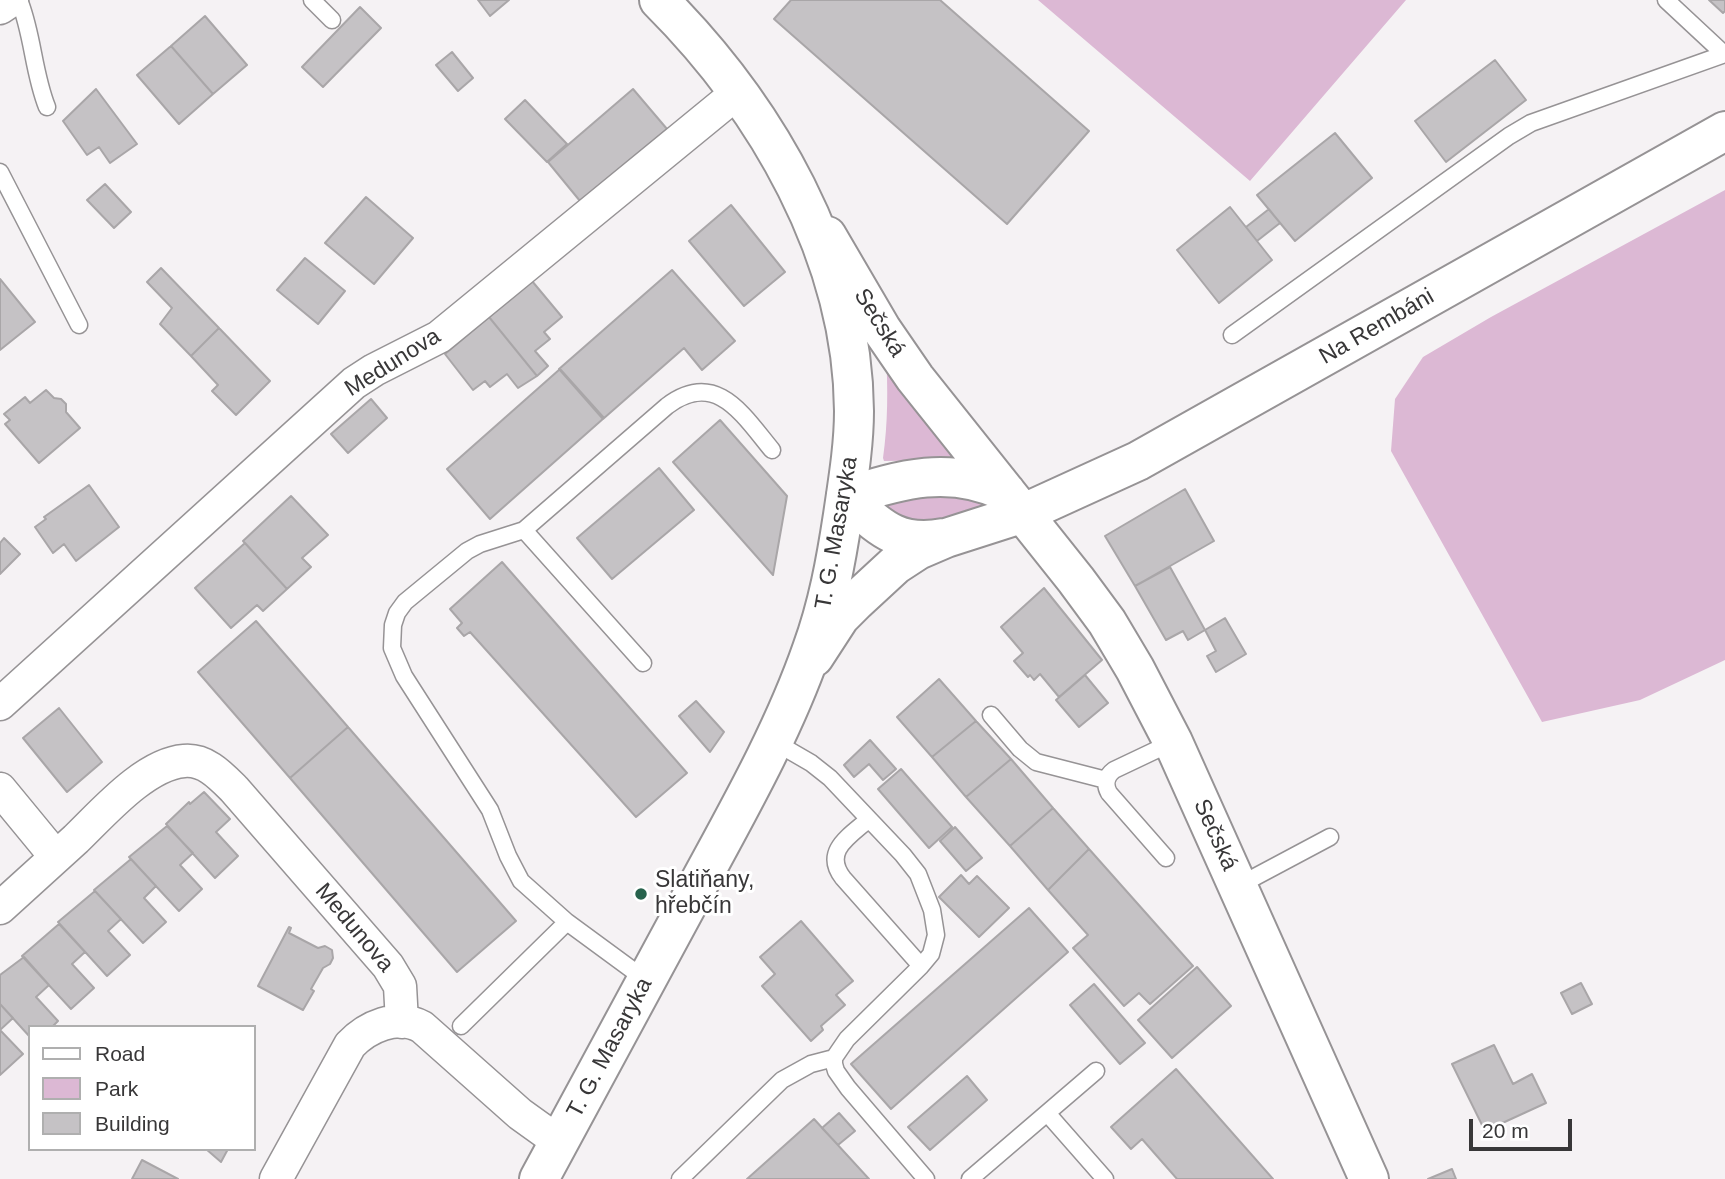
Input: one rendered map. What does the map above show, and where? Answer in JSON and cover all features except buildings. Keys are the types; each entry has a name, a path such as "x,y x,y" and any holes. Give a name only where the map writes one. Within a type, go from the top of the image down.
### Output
{"street":[{"path":"0,8 12,0"},
{"name":"T. G. Masaryka","path":"539,1179 793,699 829,594 846,497 854,411 845,324 821,243 770,141 737,93 686,28 659,0"},
{"name":"Medunova","path":"0,705 354,383 439,337 737,93"},
{"name":"Na Rembáni","path":"1015,503 1115,473 1167,446 1725,131"},
{"name":"Sečská","path":"770,141 901,358 1107,622 1142,681 1173,742 1369,1179"},
{"path":"793,699 825,638 840,617 895,565 918,550 946,538 1015,503 994,486 968,480 920,476 894,481 846,497 878,526 898,538 922,541 946,538"},
{"name":"Medunova","path":"0,908 141,780 170,764 198,761 220,775 234,789 374,948 400,986 402,1022"},
{"path":"0,789 56,857"},
{"path":"276,1179 350,1045 359,1035 373,1027 402,1022 416,1024 427,1031 520,1114 559,1142"}],"lane":[{"path":"19,0 28,26 41,93 47,107"},
{"path":"312,0 332,20"},
{"path":"1232,335 1509,136 1531,123 1724,54 1666,0"},
{"path":"0,172 79,325"},
{"path":"646,981 567,922 521,881 490,810 404,676 395,659 391,637 397,613 405,602 455,560 480,544 524,530 667,406 687,394 713,394 724,398 742,414 772,450"},
{"path":"524,530 643,663"},
{"path":"991,715 1020,749 1036,762 1107,780"},
{"path":"680,1179 782,1080 811,1064 834,1058 847,1039 932,954 936,935 932,910 923,886 909,862 822,771 773,741"},
{"path":"1166,858 1109,793 1107,780 1114,770 1173,742"},
{"path":"869,819 839,847 835,853 835,865 843,878 922,966"},
{"path":"1238,886 1330,837"},
{"path":"461,1026 567,922"},
{"path":"834,1058 836,1071 848,1088 926,1179"},
{"path":"970,1179 1096,1071"},
{"path":"1047,1113 1105,1179"}],"green space":[{"path":"1038,0 1406,0 1250,181"},
{"path":"1725,190 1725,660 1640,700 1542,722 1391,451 1395,399 1423,357"},
{"path":"886,354 966,460 884,461"},
{"path":"949,493 995,505 920,527 883,510 885,498"}],"place":[{"name":"Slatiňany, hřebčín","path":"641,894"}]}
